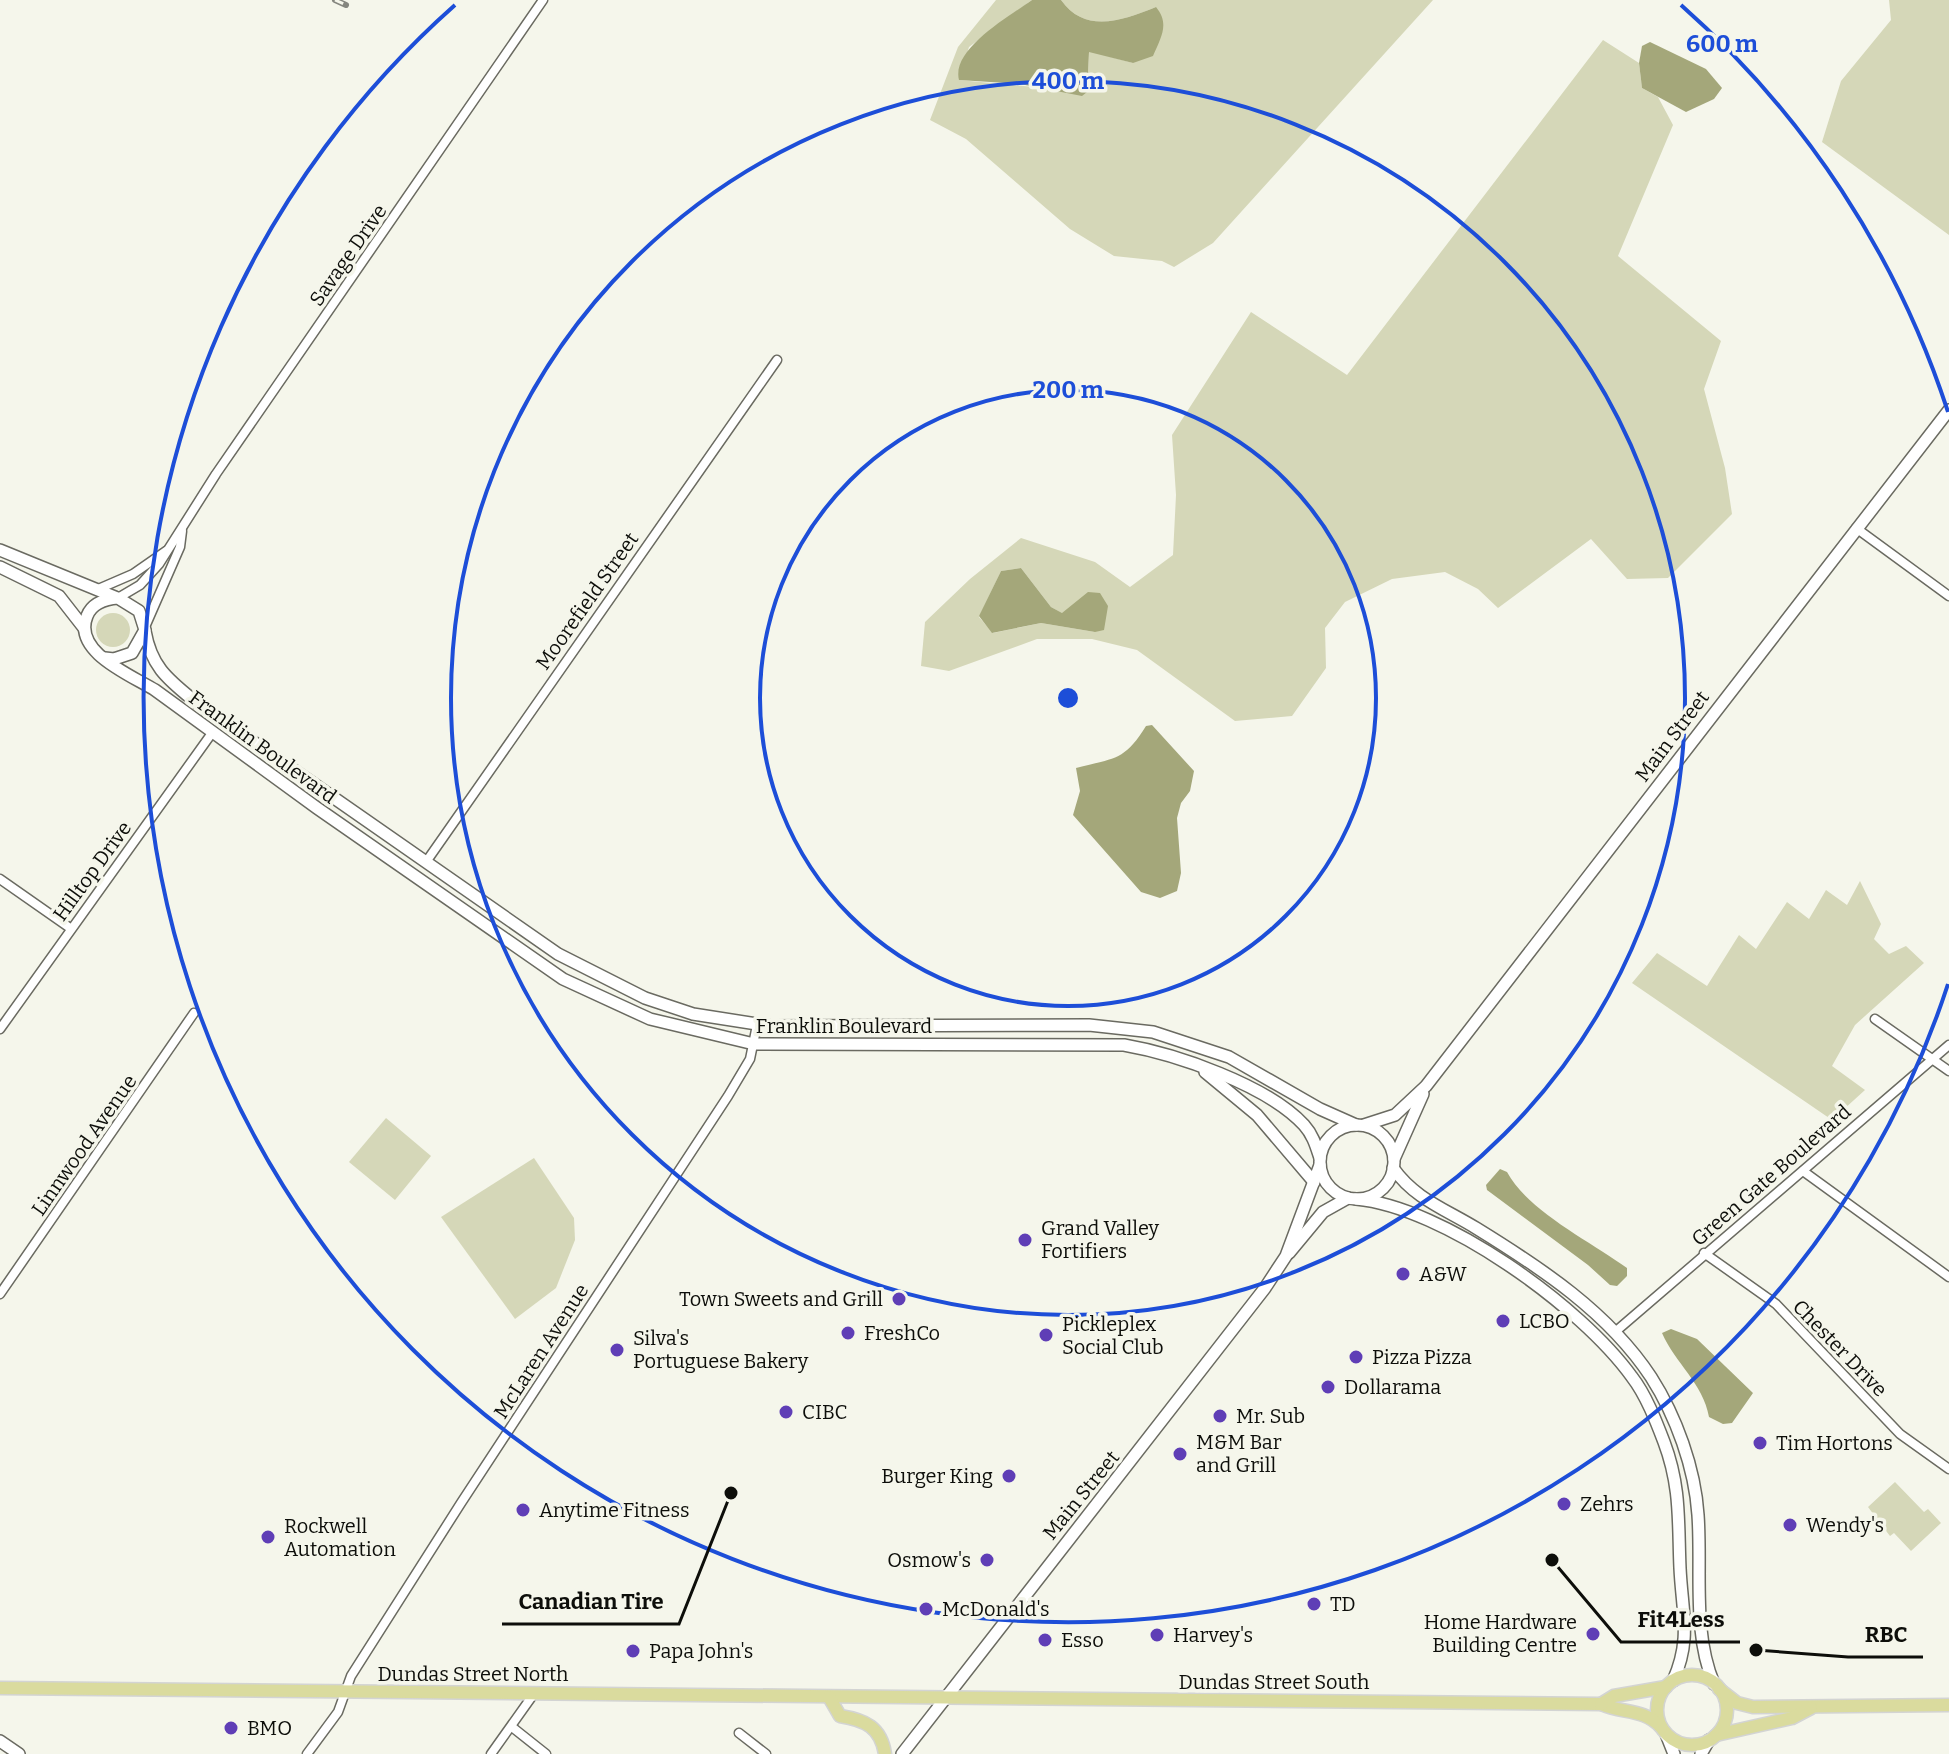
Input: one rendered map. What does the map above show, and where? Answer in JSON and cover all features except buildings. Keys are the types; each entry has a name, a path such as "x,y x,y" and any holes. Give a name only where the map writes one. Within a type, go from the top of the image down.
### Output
{"main road":[{"name":"Main Street","path":"1360,1125 1395,1115 1426,1086 1949,410"},
{"path":"0,550 117,598 139,611 145,629 132,653 114,659 105,658 89,646 84,628 59,596 0,567"},
{"path":"84,628 90,610 97,603 117,598"},
{"name":"Franklin Boulevard","path":"145,629 149,651 161,675 426,862 593,975 645,998 693,1014 757,1025 1089,1025 1153,1032 1229,1057 1320,1109 1360,1125"},
{"name":"Franklin Boulevard","path":"105,658 563,979 650,1019 754,1044 1124,1045 1191,1062 1233,1080 1298,1120 1314,1141 1320,1162"},
{"path":"1191,1062 1257,1115 1314,1182"},
{"name":"Main Street","path":"1394,1164 1401,1137 1426,1086"},
{"path":"1674,1754 1657,1711 1687,1638 1680,1564 1681,1512 1664,1442 1633,1378 1580,1320 1491,1255 1413,1214 1352,1198 1328,1185 1320,1162 1333,1134 1360,1125 1381,1134 1394,1164 1420,1198 1526,1260 1594,1311 1615,1332 1650,1377 1685,1451 1698,1512 1703,1648 1726,1709 1724,1723 1701,1754"},
{"name":"Main Street","path":"1286,1256 1320,1162"},
{"path":"1352,1198 1366,1197 1384,1187 1394,1164"},
{"name":"Main Street","path":"902,1754 1241,1322 1286,1256 1323,1212 1352,1198"},
{"path":"1669,1684 1694,1676 1717,1686 1746,1706 1949,1705"},
{"name":"Dundas Street South","path":"1601,1704 1614,1696 1669,1684"},
{"name":"Dundas Street North","path":"0,1688 533,1695 669,1693 946,1700"},
{"path":"829,1697 840,1716 865,1722 876,1729 885,1754"},
{"name":"Dundas Street South","path":"946,1700 1601,1704 1615,1711 1641,1712 1664,1731"},
{"path":"1664,1731 1682,1744 1792,1718 1811,1708"},
{"path":"0,1741 19,1754"}],"street":[{"name":"Savage Drive","path":"117,598 149,577 182,531 233,449 543,0"},
{"name":"Moorefield Street","path":"426,862 777,360"},
{"path":"1856,528 1949,596"},
{"name":"Savage Drive","path":"145,629 180,547 182,531"},
{"path":"96,590 133,574 167,550"},
{"name":"Hilltop Drive","path":"0,1029 212,733"},
{"path":"0,879 70,928"},
{"name":"Linnwood Avenue","path":"0,1294 194,1013"},
{"path":"1875,1019 1949,1071"},
{"name":"McLaren Avenue","path":"307,1754 338,1712 351,1676 461,1503 728,1096 754,1044 757,1025"},
{"name":"Green Gate Boulevard","path":"1615,1332 1949,1045"},
{"path":"1803,1171 1949,1277"},
{"name":"Chester Drive","path":"1704,1253 1776,1304 1900,1434 1949,1469"},
{"path":"491,1754 533,1695"},
{"path":"512,1727 546,1754"},
{"path":"739,1733 766,1754"}],"shaded area":[{"path":"996,0 1032,0 969,47 959,80 1087,92 1089,51 1133,63 1156,7 1106,22 1082,18 1061,0 1433,0 1213,243 1174,267 1162,261 1114,256 1070,229 966,139 930,120 958,47"},
{"path":"1032,0 1061,0 1082,18 1106,22 1156,7 1163,19 1163,31 1153,56 1133,63 1089,52 1087,92 1082,96 1020,84 959,80 959,68 973,45"},
{"path":"1889,0 1949,0 1949,235 1822,142 1841,81 1891,20"},
{"path":"1603,40 1639,63 1642,88 1658,97 1673,125 1618,256 1721,341 1704,389 1725,468 1732,514 1668,578 1627,579 1591,539 1498,608 1478,589 1445,572 1392,579 1345,602 1325,628 1326,668 1292,716 1235,721 1137,650 1092,639 1037,639 949,671 921,666 925,622 970,579 1021,538 1095,562 1130,587 1173,555 1176,495 1172,435 1251,312 1347,375","holes":["1021,568 1051,607 1095,632 1041,623 993,633 979,617 1001,571"]},
{"path":"1650,42 1706,69 1722,88 1714,99 1686,112 1642,88 1639,63 1642,46"},
{"path":"1021,568 1051,607 1062,613 1088,592 1100,593 1108,606 1104,630 1095,632 1041,623 992,633 979,616 1001,571"},
{"path":"113,613 125,618 130,630 125,642 113,647 101,642 96,630 101,618"},
{"path":"1152,725 1194,771 1190,791 1181,803 1177,818 1181,873 1177,891 1160,898 1141,892 1073,815 1080,791 1076,768 1117,757 1131,746 1146,726"},
{"path":"1860,881 1881,924 1874,939 1889,954 1906,946 1924,963 1855,1025 1832,1066 1865,1090 1832,1120 1632,983 1657,953 1707,986 1739,935 1756,949 1787,902 1809,919 1826,890 1847,905"},
{"path":"386,1118 431,1156 395,1200 349,1162"},
{"path":"534,1158 574,1218 575,1240 556,1288 515,1319 441,1217"},
{"path":"1500,1169 1507,1172 1529,1200 1544,1212 1627,1268 1627,1276 1617,1286 1610,1285 1487,1190 1486,1185"},
{"path":"1671,1329 1697,1339 1753,1393 1732,1423 1723,1424 1709,1417 1695,1383 1662,1333"},
{"path":"1895,1482 1924,1512 1928,1509 1941,1523 1911,1551 1894,1533 1890,1536 1868,1507"}],"railway":[{"path":"335,0 346,5"}],"place":[{"name":"Grand Valley Fortifiers","path":"1025,1240"},
{"name":"A&W","path":"1403,1274"},
{"name":"Town Sweets and Grill","path":"899,1299"},
{"name":"LCBO","path":"1503,1321"},
{"name":"FreshCo","path":"848,1333"},
{"name":"Pickleplex Social Club","path":"1046,1335"},
{"name":"Silva's Portuguese Bakery","path":"617,1350"},
{"name":"Pizza Pizza","path":"1356,1357"},
{"name":"Dollarama","path":"1328,1387"},
{"name":"CIBC","path":"786,1412"},
{"name":"Mr. Sub","path":"1220,1416"},
{"name":"Tim Hortons","path":"1760,1443"},
{"name":"M&M Bar and Grill","path":"1180,1454"},
{"name":"Burger King","path":"1009,1476"},
{"name":"Canadian Tire","path":"731,1493"},
{"name":"Zehrs","path":"1564,1504"},
{"name":"Anytime Fitness","path":"523,1510"},
{"name":"Wendy's","path":"1790,1525"},
{"name":"Rockwell Automation","path":"268,1537"},
{"name":"Osmow's","path":"987,1560"},
{"name":"Fit4Less","path":"1552,1560"},
{"name":"TD","path":"1314,1604"},
{"name":"McDonald's","path":"926,1609"},
{"name":"Home Hardware Building Centre","path":"1593,1634"},
{"name":"Harvey's","path":"1157,1635"},
{"name":"Esso","path":"1045,1640"},
{"name":"RBC","path":"1756,1650"},
{"name":"Papa John's","path":"633,1651"},
{"name":"BMO","path":"231,1728"}]}
